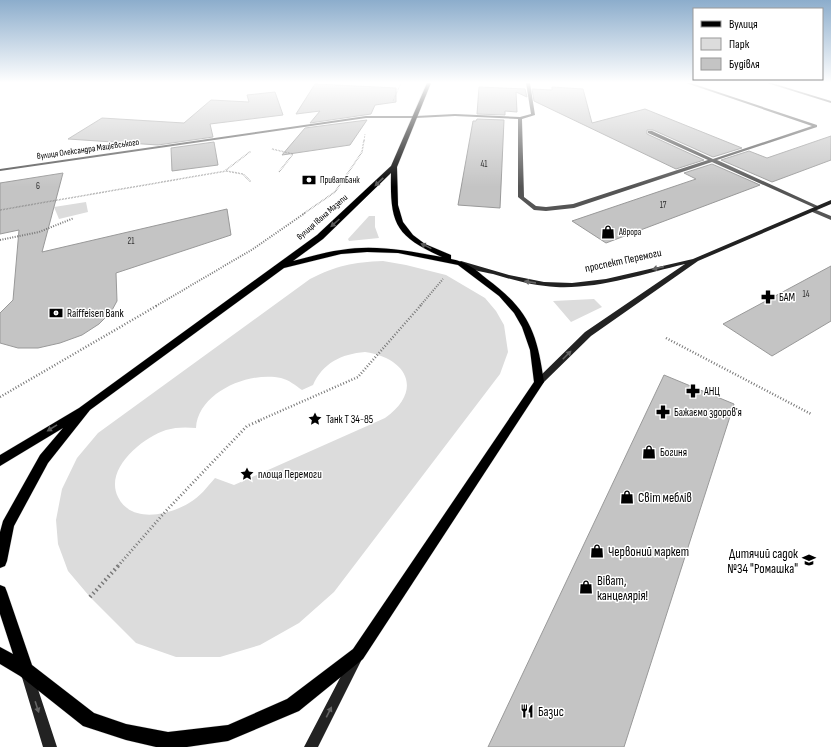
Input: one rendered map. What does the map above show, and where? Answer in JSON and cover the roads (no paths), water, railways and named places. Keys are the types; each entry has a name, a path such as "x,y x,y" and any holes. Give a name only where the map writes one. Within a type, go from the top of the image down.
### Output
{"main road":[{"name":"вулиця Івана Мазепи","path":"281,266 320,237 394,168 416,118"},
{"name":"вулиця Івана Мазепи","path":"394,168 397,220 410,238 461,263"},
{"name":"проспект Перемоги","path":"539,382 588,334 696,260 831,202"},
{"path":"0,461 86,407 281,266 341,252 367,250 398,251 461,263 502,294 517,311 526,327 534,350 539,382 358,654 311,747"},
{"name":"проспект Перемоги","path":"461,263 525,281 557,285 591,283 696,260"},
{"path":"0,561 8,525 44,459 86,407"},
{"path":"0,592 50,747"},
{"path":"0,655 26,670 89,720 126,732 168,741 228,734 293,705 358,654"}],"street":[{"name":"вулиця Олександра Мацієвського","path":"0,170 360,118"},
{"path":"520,118 521,197 534,208 546,209 574,206 816,126 792,118"},
{"path":"650,132 814,208 831,218"}],"place":[{"name":"ПриватБанк","path":"309,180"},
{"name":"Аврора","path":"608,232"},
{"name":"БАМ","path":"768,297"},
{"name":"Raiffeisen Bank","path":"56,313"},
{"name":"АНЦ","path":"693,391"},
{"name":"Бажаємо здоровʼя","path":"663,412"},
{"name":"Танк Т 34-85","path":"315,419"},
{"name":"Богиня","path":"649,452"},
{"name":"площа Перемоги","path":"247,474"},
{"name":"Світ меблів","path":"627,497"},
{"name":"Червоний маркет","path":"597,551"},
{"name":"Дитячий садок №34 \"Ромашка\"","path":"809,560"},
{"name":"Віват, канцелярія!","path":"586,587"},
{"name":"Базис","path":"527,711"}]}
